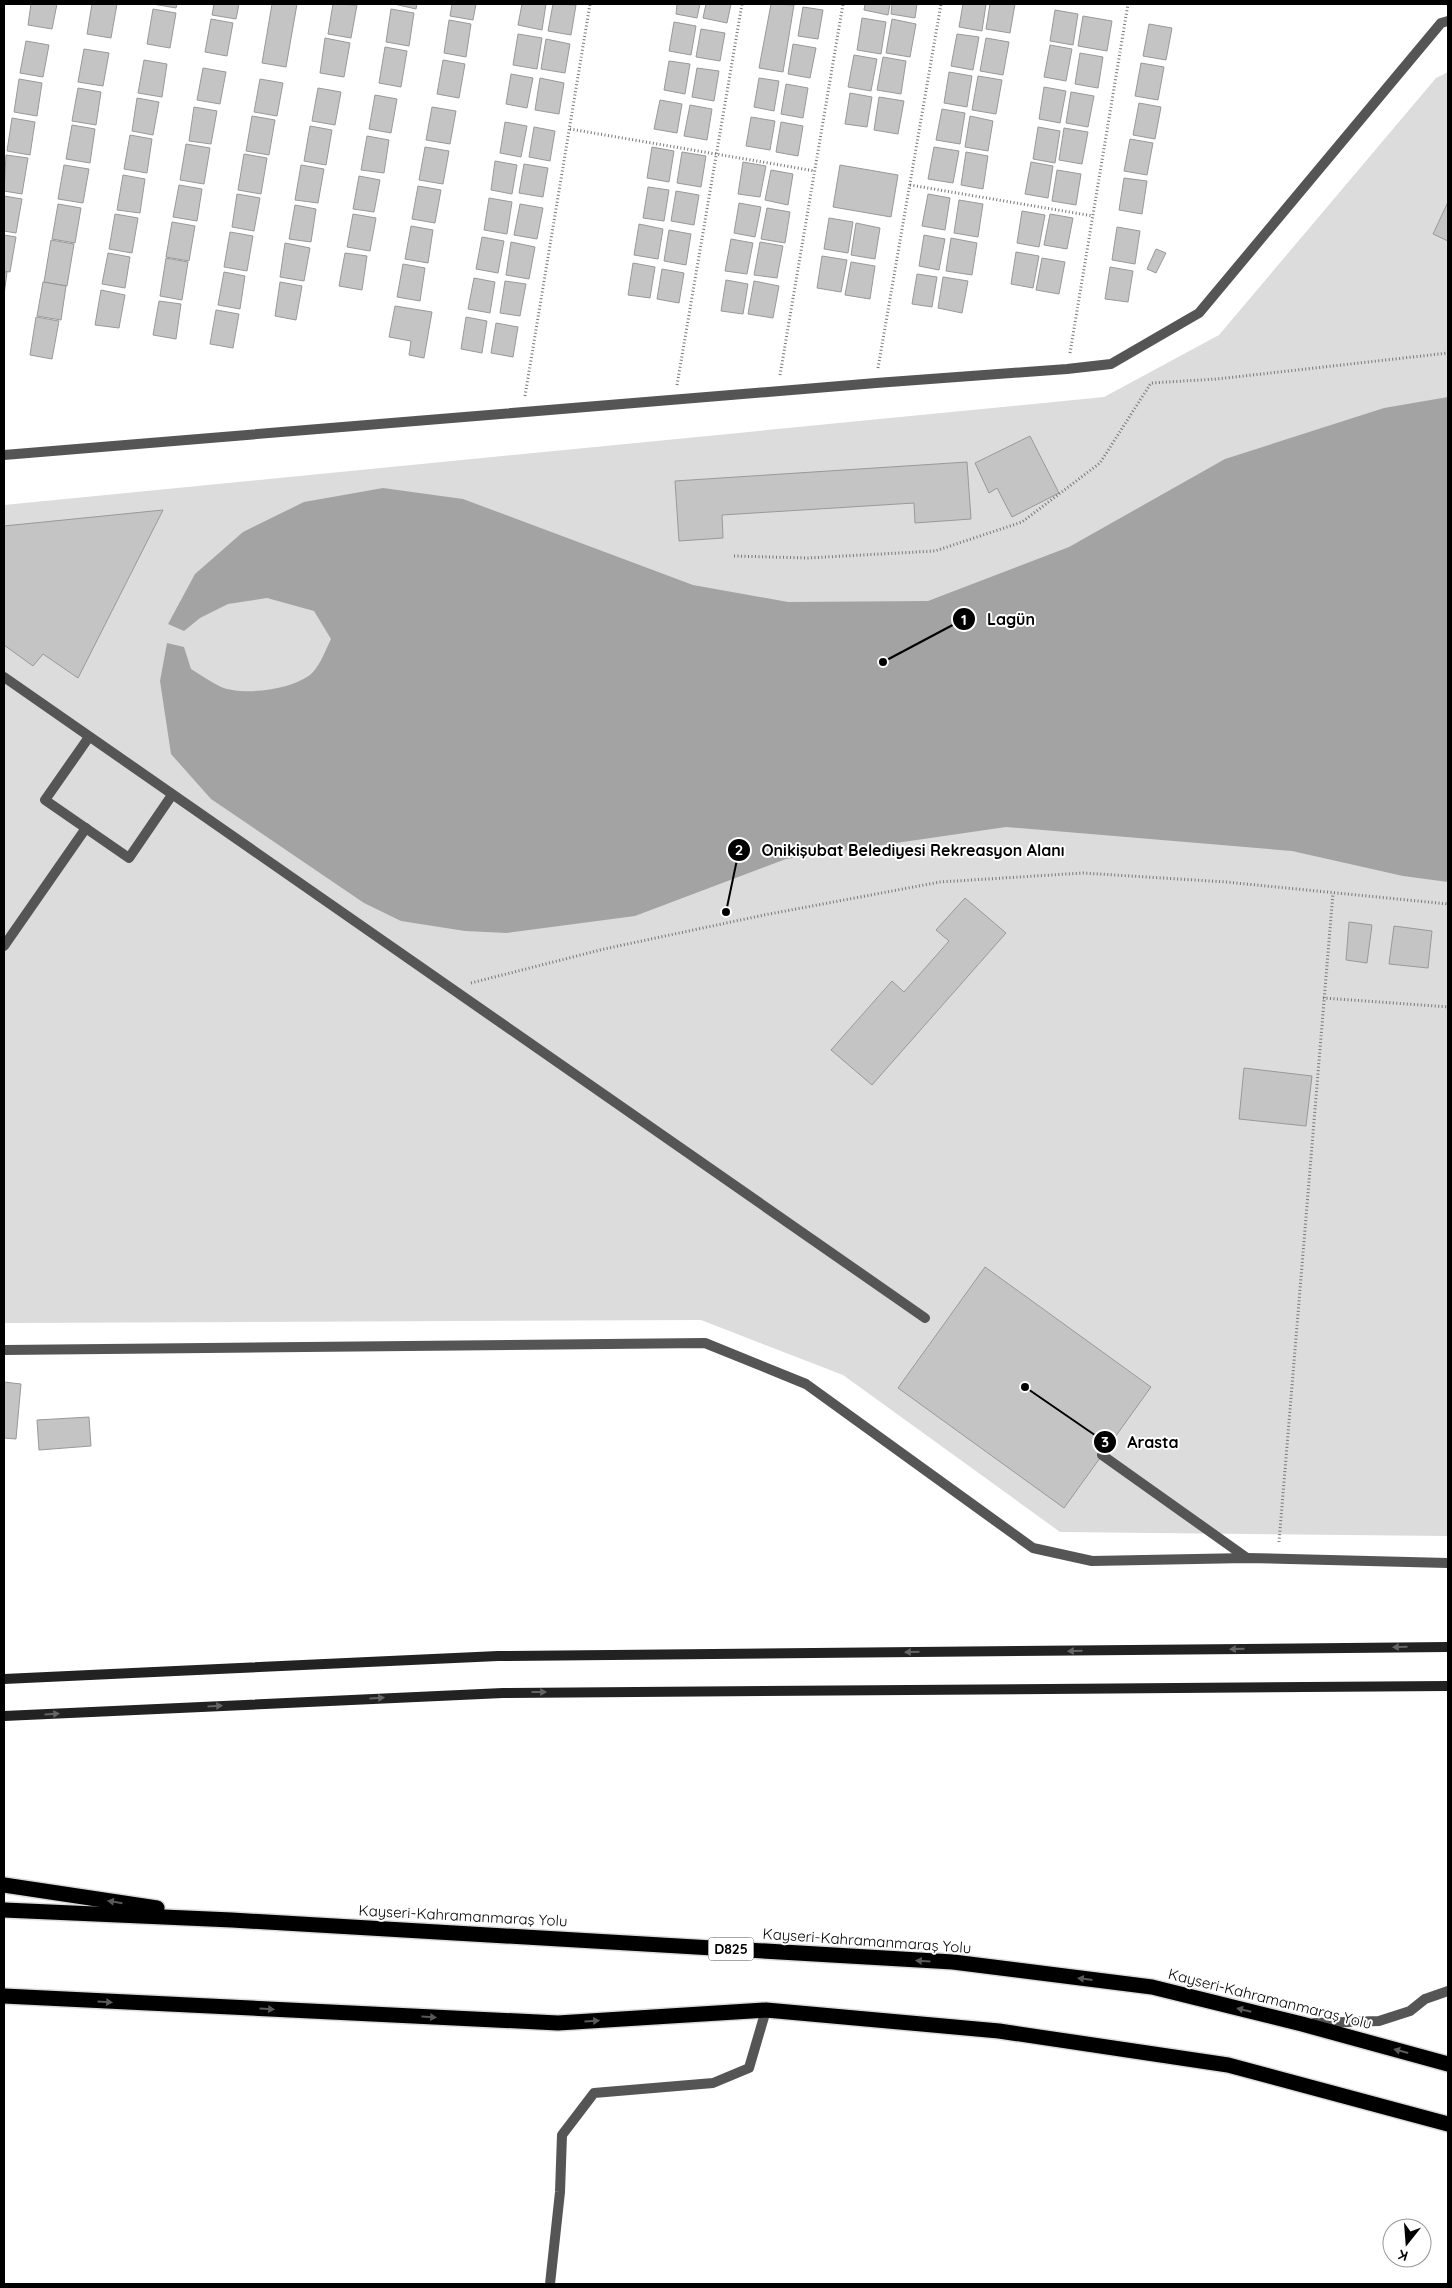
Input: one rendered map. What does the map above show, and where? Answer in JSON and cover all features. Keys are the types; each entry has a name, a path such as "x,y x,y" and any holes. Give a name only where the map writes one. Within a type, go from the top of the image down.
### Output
{"highway":[{"path":"4,1885 232,1920"},
{"name":"Kayseri-Kahramanmaraş Yolu","path":"4,1910 232,1920 953,1962 1152,1987 1302,2024 1448,2064"},
{"path":"4,1996 558,2023 766,2010 999,2031 1228,2065 1448,2124"},
{"path":"4,2007 79,2001"}],"street":[{"path":"4,455 522,414 1111,364 1199,313 1441,23 1448,21"},
{"path":"4,678 925,1318"},
{"path":"89,737 45,800 129,858 172,795"},
{"path":"4,946 86,828"},
{"path":"4,1350 705,1343 806,1384 1033,1548 1092,1561 1247,1558 1448,1563"},
{"path":"1102,1455 1247,1558"},
{"path":"4,1679 498,1656 1448,1647"},
{"path":"4,1716 503,1692 1448,1686"},
{"path":"1302,2024 1379,2021 1410,2011 1425,1999 1448,1991"},
{"path":"550,2284 560,2192 562,2135 594,2093 713,2082 749,2068 766,2010"}],"path":[{"path":"522,414 590,4"},
{"path":"674,400 742,4"},
{"path":"777,392 843,4"},
{"path":"876,383 941,4"},
{"path":"1067,369 1128,4"},
{"path":"570,129 815,171"},
{"path":"910,185 1093,216"},
{"path":"734,556 808,558 935,551 1022,522 1100,463 1151,383 1217,379 1448,353"},
{"path":"451,988 604,949 764,915 940,882 1083,873 1226,882 1448,904"},
{"path":"1278,1560 1333,893"},
{"path":"1323,998 1448,1007"}],"shaded area":[{"path":"1448,72 1448,1536 1060,1532 843,1375 701,1320 4,1323 4,505 1104,397 1219,335 1436,78"},
{"path":"1448,397 1448,882 1403,876 1292,851 1006,827 786,859 635,916 507,933 465,931 401,921 364,903 211,799 171,754 160,681 167,643 184,647 191,669 221,687 231,690 267,690 291,684 310,675 322,658 331,639 314,611 267,598 228,604 200,618 184,631 168,624 195,574 243,532 304,502 383,488 463,499 693,585 788,602 928,601 1069,547 1225,459 1384,408"}],"building":[{"path":"31,4 57,4 52,29 28,25"},
{"path":"92,4 117,4 111,38 87,34"},
{"path":"153,4 177,4 176,8"},
{"path":"214,4 239,4 236,19 212,15"},
{"path":"272,4 297,4 286,67 262,63"},
{"path":"333,4 357,5 351,38 328,34"},
{"path":"394,4 417,4 416,9"},
{"path":"452,4 476,4 473,20 450,16"},
{"path":"522,4 546,4 542,30 518,25"},
{"path":"553,4 576,5 571,35 548,31"},
{"path":"677,4 700,4 697,18 676,14"},
{"path":"706,4 731,4 727,23 703,18"},
{"path":"771,4 794,5 783,72 759,68"},
{"path":"865,4 890,4 888,15 864,10"},
{"path":"892,4 917,4 915,18 891,14"},
{"path":"963,4 986,4 982,31 959,27"},
{"path":"990,4 1015,4 1010,33 986,29"},
{"path":"803,7 823,10 818,39 798,36"},
{"path":"153,9 176,13 170,48 147,44"},
{"path":"391,9 414,13 409,46 386,42"},
{"path":"1055,10 1078,14 1073,45 1050,41"},
{"path":"1083,16 1112,21 1107,51 1078,46"},
{"path":"862,18 886,22 881,54 857,50"},
{"path":"211,19 233,23 227,56 205,52"},
{"path":"892,19 916,24 910,57 886,53"},
{"path":"449,20 471,24 466,57 444,53"},
{"path":"674,22 696,26 691,55 669,51"},
{"path":"1149,24 1172,28 1166,60 1143,56"},
{"path":"701,29 725,33 720,61 696,57"},
{"path":"518,34 542,38 537,69 513,65"},
{"path":"957,34 979,37 973,70 951,66"},
{"path":"325,38 350,43 344,77 320,73"},
{"path":"986,38 1009,42 1003,75 980,71"},
{"path":"546,39 570,44 565,73 541,69"},
{"path":"26,41 49,45 43,77 20,73"},
{"path":"793,44 816,48 810,78 788,74"},
{"path":"1050,45 1072,49 1066,81 1044,77"},
{"path":"385,47 407,51 401,87 379,83"},
{"path":"84,49 109,53 103,86 78,82"},
{"path":"1080,53 1103,57 1098,88 1075,84"},
{"path":"854,55 877,59 871,91 848,87"},
{"path":"883,57 906,61 901,94 877,90"},
{"path":"144,60 167,64 162,97 138,93"},
{"path":"443,60 465,64 459,98 437,94"},
{"path":"669,61 690,64 685,94 664,90"},
{"path":"1141,63 1164,67 1158,100 1135,96"},
{"path":"203,68 226,72 220,104 197,100"},
{"path":"697,68 719,71 714,101 692,97"},
{"path":"949,72 972,76 967,107 944,103"},
{"path":"511,74 533,78 527,108 506,104"},
{"path":"978,76 1002,80 996,114 972,110"},
{"path":"540,78 564,83 559,114 535,110"},
{"path":"759,78 779,81 774,111 754,107"},
{"path":"19,79 42,83 37,116 14,112"},
{"path":"260,79 283,83 277,116 254,112"},
{"path":"786,84 808,88 803,118 781,114"},
{"path":"1044,87 1066,91 1060,123 1039,119"},
{"path":"78,88 101,92 96,125 72,121"},
{"path":"318,88 341,92 335,125 312,121"},
{"path":"1071,92 1094,96 1088,127 1066,123"},
{"path":"850,93 872,97 867,127 845,124"},
{"path":"375,95 397,99 391,133 369,129"},
{"path":"879,97 904,101 898,134 874,130"},
{"path":"137,98 159,102 153,135 132,131"},
{"path":"660,100 682,104 677,133 654,129"},
{"path":"1139,103 1161,107 1155,139 1133,135"},
{"path":"690,105 712,109 707,140 684,136"},
{"path":"194,107 217,111 211,144 189,141"},
{"path":"432,107 456,111 450,144 426,140"},
{"path":"942,109 965,113 960,144 936,140"},
{"path":"252,116 275,120 269,155 246,151"},
{"path":"970,116 993,121 988,151 965,147"},
{"path":"751,117 775,121 770,150 746,146"},
{"path":"12,118 35,122 30,155 7,151"},
{"path":"505,122 527,126 521,157 500,153"},
{"path":"781,122 803,126 798,156 776,152"},
{"path":"72,125 95,129 90,163 66,159"},
{"path":"310,126 332,130 326,165 304,161"},
{"path":"534,127 555,131 550,161 529,157"},
{"path":"1038,127 1060,131 1055,163 1033,159"},
{"path":"1064,128 1088,132 1082,164 1059,160"},
{"path":"130,135 152,139 147,173 124,169"},
{"path":"367,136 389,140 384,173 361,170"},
{"path":"1130,139 1153,143 1147,175 1124,171"},
{"path":"186,144 210,148 204,184 180,180"},
{"path":"425,147 449,151 443,184 419,180"},
{"path":"652,147 674,151 669,182 647,178"},
{"path":"934,147 959,151 953,183 928,179"},
{"path":"682,152 706,156 701,187 677,183"},
{"path":"966,152 988,156 983,189 961,185"},
{"path":"244,154 267,158 261,194 238,190"},
{"path":"6,155 28,158 22,194 4,191"},
{"path":"495,161 517,165 512,194 491,190"},
{"path":"743,162 766,166 760,197 738,194"},
{"path":"1031,162 1053,166 1048,198 1025,194"},
{"path":"524,164 548,168 543,197 519,193"},
{"path":"64,165 89,169 83,203 58,199"},
{"path":"301,165 324,169 318,203 295,200"},
{"path":"840,165 898,175 891,217 833,207"},
{"path":"771,170 793,174 788,205 765,200"},
{"path":"1057,170 1081,174 1076,205 1052,201"},
{"path":"123,175 145,179 140,213 117,210"},
{"path":"359,176 380,180 374,212 353,209"},
{"path":"1124,178 1147,181 1142,214 1119,210"},
{"path":"179,185 202,189 197,221 173,217"},
{"path":"418,186 441,190 435,223 412,219"},
{"path":"648,187 669,190 664,221 643,218"},
{"path":"676,191 699,195 694,225 671,221"},
{"path":"237,194 260,198 254,231 232,227"},
{"path":"928,194 950,198 945,230 922,226"},
{"path":"4,196 22,199 16,233 4,231"},
{"path":"489,198 512,202 507,234 484,230"},
{"path":"959,200 983,204 978,237 954,233"},
{"path":"1448,202 1448,241 1433,234"},
{"path":"739,203 761,207 755,237 734,233"},
{"path":"58,204 81,208 75,243 52,239"},
{"path":"520,204 543,208 537,239 514,235"},
{"path":"295,205 316,209 311,242 289,239"},
{"path":"767,208 790,212 785,243 761,239"},
{"path":"1022,211 1045,215 1039,247 1017,243"},
{"path":"115,214 138,218 132,253 109,249"},
{"path":"353,214 376,218 370,251 347,247"},
{"path":"1050,214 1073,218 1067,249 1044,245"},
{"path":"829,218 853,222 848,253 824,249"},
{"path":"172,222 195,226 189,261 166,257"},
{"path":"856,223 880,228 875,259 851,255"},
{"path":"639,224 663,229 658,259 634,255"},
{"path":"411,226 433,230 428,263 405,259"},
{"path":"1117,227 1140,231 1135,264 1112,260"},
{"path":"669,230 691,234 686,265 664,261"},
{"path":"230,232 253,236 247,271 224,267"},
{"path":"4,235 16,237 10,272 4,271"},
{"path":"924,235 945,239 939,270 919,266"},
{"path":"482,237 504,241 498,273 476,269"},
{"path":"951,238 977,243 972,275 946,271"},
{"path":"731,239 753,243 747,274 725,271"},
{"path":"51,240 74,244 67,286 44,282"},
{"path":"511,242 535,247 529,279 506,275"},
{"path":"760,242 783,246 777,278 754,275"},
{"path":"285,243 310,248 304,281 280,277"},
{"path":"1156,249 1166,253 1156,273 1147,269"},
{"path":"1016,252 1039,256 1033,288 1011,284"},
{"path":"108,253 130,257 125,288 102,284"},
{"path":"345,253 367,256 362,290 339,286"},
{"path":"822,256 847,260 841,292 817,288"},
{"path":"166,258 188,262 182,300 160,296"},
{"path":"1042,258 1065,262 1059,294 1036,290"},
{"path":"851,262 875,266 870,299 845,295"},
{"path":"633,263 655,267 650,298 628,295"},
{"path":"403,264 425,268 420,301 397,297"},
{"path":"1110,267 1133,271 1128,302 1105,299"},
{"path":"662,269 684,273 679,303 657,299"},
{"path":"4,272 7,272 4,295"},
{"path":"224,272 245,276 240,309 218,305"},
{"path":"917,274 937,277 932,307 912,304"},
{"path":"943,277 968,281 962,313 938,308"},
{"path":"474,278 495,282 490,313 468,309"},
{"path":"726,280 748,284 743,314 721,311"},
{"path":"505,281 526,284 520,316 500,313"},
{"path":"754,281 779,286 773,318 748,314"},
{"path":"43,282 66,286 61,320 37,316"},
{"path":"280,282 302,286 296,320 275,316"},
{"path":"101,290 125,295 119,328 95,325"},
{"path":"159,301 181,304 176,339 153,335"},
{"path":"395,306 432,312 424,358 409,355 411,341 389,337"},
{"path":"216,310 239,314 233,348 210,344"},
{"path":"36,317 59,321 52,359 30,355"},
{"path":"466,317 487,321 482,353 461,349"},
{"path":"496,323 518,327 513,357 491,353"},
{"path":"1030,436 1059,493 1012,517 997,488 989,493 975,463"},
{"path":"967,462 971,519 915,523 914,503 722,515 723,538 679,541 675,481"},
{"path":"163,510 78,678 43,654 33,666 4,645 4,526"},
{"path":"965,898 1006,933 872,1085 831,1050 892,981 904,992 949,941 936,930"},
{"path":"1349,922 1372,925 1367,963 1346,960"},
{"path":"1394,926 1432,931 1428,968 1389,964"},
{"path":"1244,1068 1312,1076 1306,1126 1239,1119"},
{"path":"985,1267 1151,1387 1064,1508 898,1388"},
{"path":"4,1382 21,1384 16,1439 4,1438"},
{"path":"89,1417 91,1446 39,1450 37,1420"}],"place":[{"name":"Lagün","path":"883,662"},
{"name":"Onikişubat Belediyesi Rekreasyon Alanı","path":"726,912"},
{"name":"Arasta","path":"1025,1387"}]}
